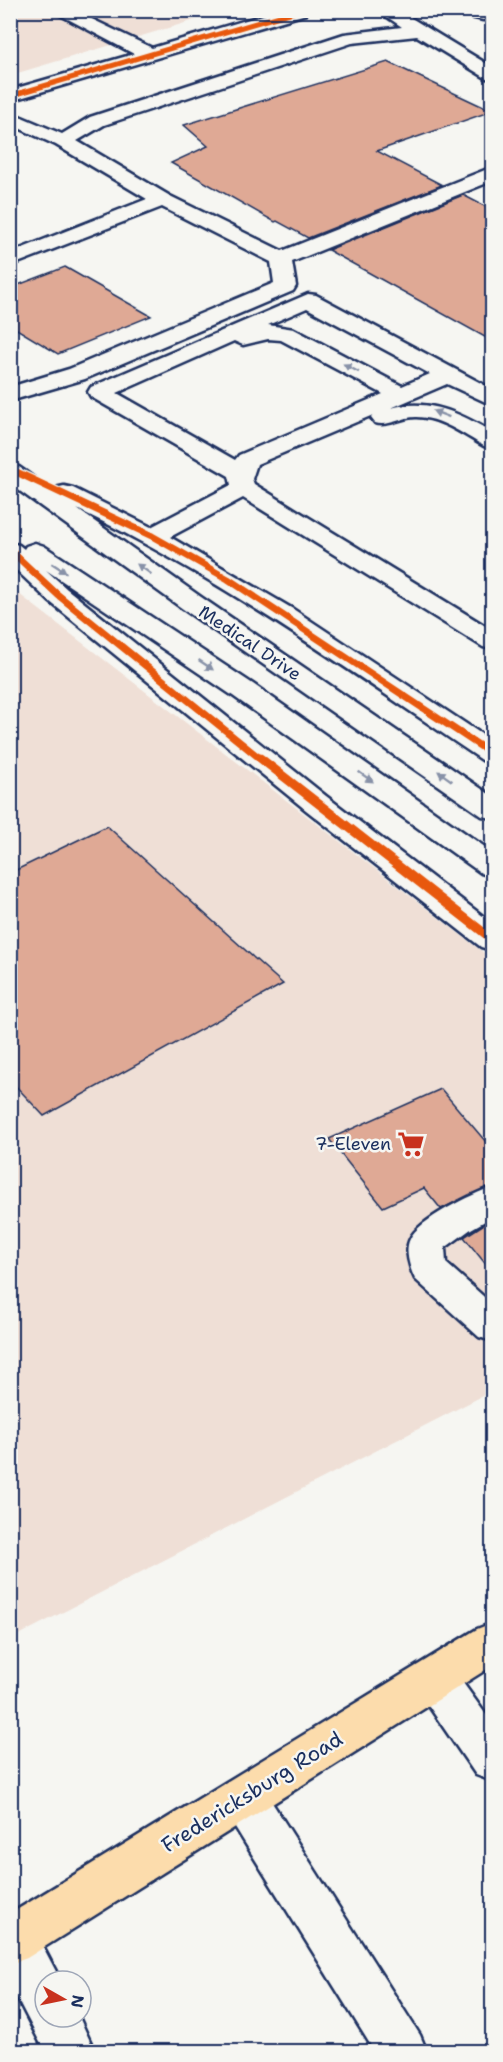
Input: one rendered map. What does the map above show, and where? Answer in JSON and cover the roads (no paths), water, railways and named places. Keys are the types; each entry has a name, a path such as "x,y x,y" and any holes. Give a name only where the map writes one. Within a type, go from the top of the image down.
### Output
{"main road":[{"name":"Fredericksburg Road","path":"12,1940 492,1643"}],"street":[{"path":"59,10 149,54"},
{"path":"10,96 300,10"},
{"path":"385,10 417,32 492,74"},
{"path":"464,10 483,15 492,13"},
{"path":"63,141 97,121 350,38 417,32"},
{"path":"10,117 63,141 163,200 281,259 492,174"},
{"path":"10,260 163,200"},
{"path":"10,394 77,374 285,286 281,259"},
{"path":"492,398 308,300 99,392 242,480 492,641"},
{"path":"126,380 152,377 253,334 268,332 286,334 402,395"},
{"path":"10,371 35,387"},
{"path":"242,480 247,460 448,375"},
{"path":"152,536 242,480 396,412 425,409 451,418 492,441"},
{"path":"10,471 152,536 228,579 491,751"},
{"name":"Medical Drive","path":"10,471 192,603 492,809"},
{"path":"10,536 243,690 492,866"},
{"path":"15,560 316,803 492,939"},
{"path":"492,1201 458,1219 426,1242 428,1269 492,1326"},
{"path":"435,1679 492,1760"},
{"path":"243,1798 403,2052"},
{"path":"12,1940 33,1979"},
{"path":"59,2029 71,2052"}],"place":[{"name":"7-Eleven","path":"411,1144"}]}
